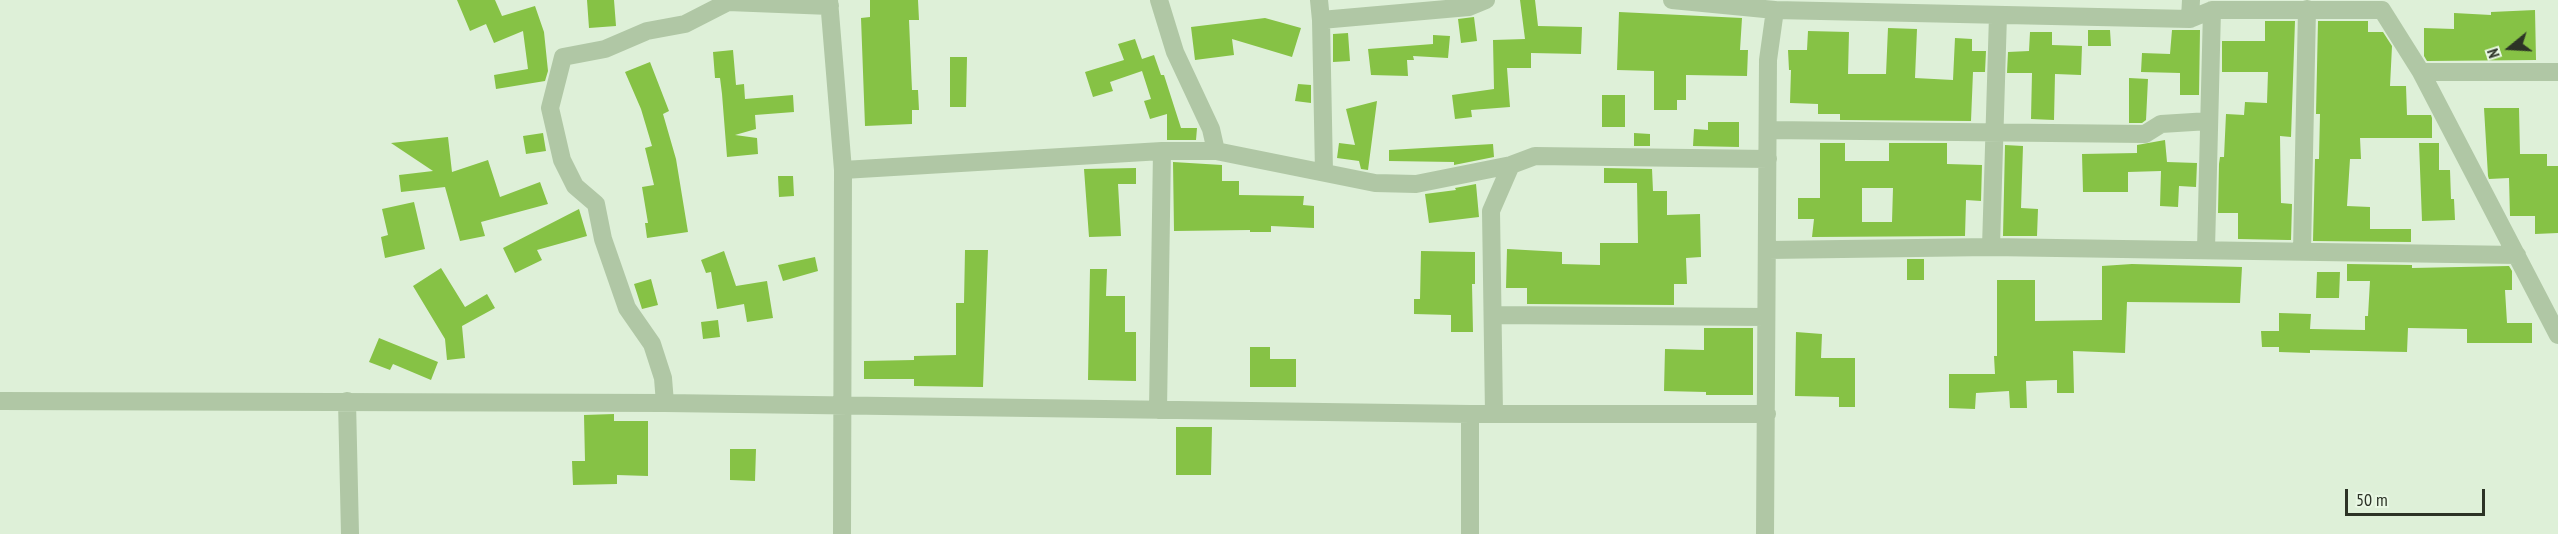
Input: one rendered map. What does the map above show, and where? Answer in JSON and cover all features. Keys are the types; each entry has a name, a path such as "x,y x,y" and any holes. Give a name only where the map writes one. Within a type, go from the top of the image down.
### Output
{"street":[{"path":"1159,0 1175,52 1212,129 1216,151"},
{"path":"1318,0 1321,20 1324,172"},
{"path":"1321,20 1469,7 1486,0"},
{"path":"1672,0 1775,10 2190,19 2212,10 2382,10 2421,72 2558,335"},
{"path":"2190,19 2191,0"},
{"path":"665,403 663,378 652,344 627,308 603,239 596,204 574,186 562,160 550,108 563,57 605,49 647,31 685,24 728,2 829,3 843,170 843,534"},
{"path":"2302,251 2307,9"},
{"path":"1765,534 1768,60 1775,10"},
{"path":"2206,249 2212,10"},
{"path":"1991,247 1998,15"},
{"path":"2421,72 2558,72"},
{"path":"1768,130 2145,134 2161,124 2209,121"},
{"path":"1158,410 1162,151"},
{"path":"843,170 1162,151 1216,151 1375,183 1416,184 1511,165 1535,156 1768,159"},
{"path":"1494,414 1491,211 1511,165"},
{"path":"1768,250 1991,247 2517,255"},
{"path":"1493,315 1766,317"},
{"path":"0,401 665,403 1470,414 1767,414"},
{"path":"347,401 350,534"},
{"path":"1470,414 1470,534"}],"building":[{"path":"457,0 495,0 502,16 535,6 544,32 548,71 545,81 496,89 494,75 528,69 523,31 494,43 486,24 470,31"},
{"path":"587,0 614,0 616,26 589,28"},
{"path":"870,0 918,0 919,20 909,20 912,90 918,90 919,110 912,110 912,124 865,126 861,18 870,17"},
{"path":"1520,0 1535,0 1538,26 1582,27 1581,54 1531,53 1531,68 1507,68 1510,107 1471,110 1472,117 1455,119 1452,95 1494,89 1493,40 1525,39"},
{"path":"2535,10 2536,60 2427,61 2424,56 2424,28 2454,29 2454,13 2491,15 2491,12"},
{"path":"1619,12 1742,18 1740,50 1748,50 1747,76 1686,75 1686,100 1677,100 1677,110 1654,110 1654,71 1617,70"},
{"path":"1474,17 1477,41 1461,43 1458,19"},
{"path":"1265,18 1301,28 1292,57 1232,39 1234,55 1195,60 1191,27"},
{"path":"2265,21 2295,21 2291,137 2280,136 2281,203 2292,204 2291,240 2238,239 2238,213 2218,213 2219,164 2220,157 2224,157 2226,114 2244,115 2245,102 2267,103 2268,72 2222,72 2222,41 2265,41"},
{"path":"2318,21 2368,21 2368,32 2383,32 2392,46 2390,86 2406,86 2407,115 2431,115 2432,138 2360,138 2361,159 2350,159 2347,206 2370,207 2370,229 2411,229 2411,242 2313,241 2315,159 2319,159 2320,114 2316,114"},
{"path":"1888,28 1917,29 1915,78 1953,80 1955,38 1972,39 1972,51 1986,51 1985,72 1973,72 1971,121 1840,120 1840,114 1818,114 1818,104 1790,103 1791,70 1789,70 1788,50 1807,50 1808,31 1849,32 1848,74 1886,74"},
{"path":"2088,30 2110,30 2111,46 2088,46"},
{"path":"2172,30 2200,30 2199,95 2180,95 2180,73 2141,72 2142,53 2170,54"},
{"path":"2030,32 2052,32 2052,45 2082,46 2081,75 2055,74 2054,120 2031,119 2032,73 2007,73 2008,52 2029,51"},
{"path":"1348,33 1350,61 1333,62 1333,34"},
{"path":"1433,35 1450,36 1448,58 1413,56 1414,60 1407,60 1408,76 1371,75 1368,49 1433,44"},
{"path":"1135,39 1142,59 1154,55 1161,75 1164,75 1181,128 1197,128 1196,140 1167,140 1167,114 1150,119 1144,101 1151,99 1142,71 1110,82 1113,91 1093,97 1085,72 1124,60 1118,44"},
{"path":"733,50 736,85 744,84 745,99 793,95 794,112 755,115 756,129 735,135 757,138 758,154 727,157 720,78 715,78 713,52"},
{"path":"950,57 967,57 966,107 950,107"},
{"path":"650,62 669,111 663,114 676,159 688,232 647,238 645,223 648,223 642,187 654,185 645,148 652,146 641,109 625,72"},
{"path":"2129,78 2148,79 2146,120 2142,123 2129,123"},
{"path":"1298,84 1311,85 1311,103 1295,101"},
{"path":"1602,95 1625,95 1625,127 1602,127"},
{"path":"1377,101 1368,170 1361,169 1359,161 1337,158 1339,143 1355,145 1346,109"},
{"path":"2484,108 2519,108 2520,154 2547,154 2547,166 2558,166 2558,233 2535,234 2535,216 2510,216 2509,178 2489,179 2488,176"},
{"path":"1708,122 1739,122 1739,147 1693,146 1694,129 1708,130"},
{"path":"543,133 546,151 526,154 523,136"},
{"path":"1634,133 1650,134 1650,146 1634,146"},
{"path":"448,137 452,172 488,160 500,197 540,182 548,204 481,222 485,236 460,241 445,187 401,192 399,175 433,171 391,143"},
{"path":"2165,140 2167,162 2197,163 2196,187 2179,186 2178,207 2160,206 2161,171 2128,172 2128,192 2083,192 2082,154 2137,153 2137,145"},
{"path":"1820,143 1845,143 1845,161 1889,161 1889,143 1947,143 1947,164 1982,165 1981,201 1966,200 1965,236 1812,237 1814,219 1798,219 1798,198 1820,198","holes":["1862,188 1893,188 1892,222 1862,222"]},
{"path":"2419,143 2439,143 2439,170 2450,170 2451,199 2454,199 2455,220 2422,221"},
{"path":"1493,144 1494,157 1454,165 1454,162 1389,161 1389,150"},
{"path":"2005,145 2023,146 2021,208 2038,209 2037,236 2003,236"},
{"path":"1173,162 1222,165 1222,181 1239,181 1239,195 1304,196 1303,205 1314,206 1314,228 1271,226 1271,232 1174,231"},
{"path":"1136,168 1136,184 1118,184 1121,236 1089,237 1084,169"},
{"path":"1604,168 1652,169 1653,191 1667,191 1667,215 1700,214 1701,257 1686,258 1687,284 1674,284 1674,305 1527,304 1527,288 1506,288 1507,249 1562,252 1562,264 1600,265 1600,243 1638,243 1637,183 1604,183"},
{"path":"778,176 793,176 794,196 779,197"},
{"path":"1476,184 1479,217 1429,223 1425,194 1456,190 1455,188"},
{"path":"414,202 425,249 385,258 381,237 388,235 382,209"},
{"path":"579,209 587,236 537,250 542,260 515,273 503,248"},
{"path":"965,250 988,250 983,387 914,386 914,379 864,379 864,361 914,360 914,356 956,355 956,303 964,303"},
{"path":"724,251 736,286 767,281 773,318 747,322 744,304 717,309 711,272 706,273 701,260"},
{"path":"1421,251 1475,252 1475,284 1472,284 1473,332 1451,332 1451,315 1414,314 1414,299 1420,299"},
{"path":"815,257 818,271 783,281 778,265"},
{"path":"1907,259 1924,259 1924,280 1907,280"},
{"path":"2132,264 2242,267 2240,303 2127,302 2125,353 2073,351 2074,393 2057,393 2057,380 2026,381 2027,408 2010,408 2009,391 1976,393 1975,409 1949,408 1949,374 1995,374 1997,280 2035,280 2035,321 2102,320 2102,266"},
{"path":"2347,264 2412,265 2412,268 2509,266 2512,271 2512,290 2505,290 2507,323 2532,323 2532,343 2467,343 2467,329 2408,328 2407,352 2310,350 2310,353 2279,352 2279,347 2262,347 2261,331 2279,331 2279,313 2311,314 2310,329 2365,330 2370,281 2347,281"},
{"path":"441,268 465,307 487,294 495,308 462,326 465,358 447,360 445,339 413,286"},
{"path":"1090,269 1107,269 1106,296 1125,296 1125,332 1136,332 1136,381 1088,380"},
{"path":"2317,272 2340,272 2339,298 2316,298"},
{"path":"651,279 658,305 642,309 634,284"},
{"path":"718,320 720,337 703,339 701,322"},
{"path":"1704,328 1753,328 1753,395 1706,395 1706,392 1664,391 1665,349 1704,350"},
{"path":"1796,332 1822,334 1821,358 1855,358 1855,407 1839,407 1839,397 1795,396"},
{"path":"379,338 438,362 431,380 393,364 390,370 369,362"},
{"path":"1250,347 1270,347 1270,359 1296,359 1296,387 1250,387"},
{"path":"614,414 614,421 648,421 648,476 617,475 617,484 573,485 572,461 585,461 584,415"},
{"path":"1176,427 1212,427 1211,475 1176,475"},
{"path":"730,449 756,449 755,481 730,480"}]}
